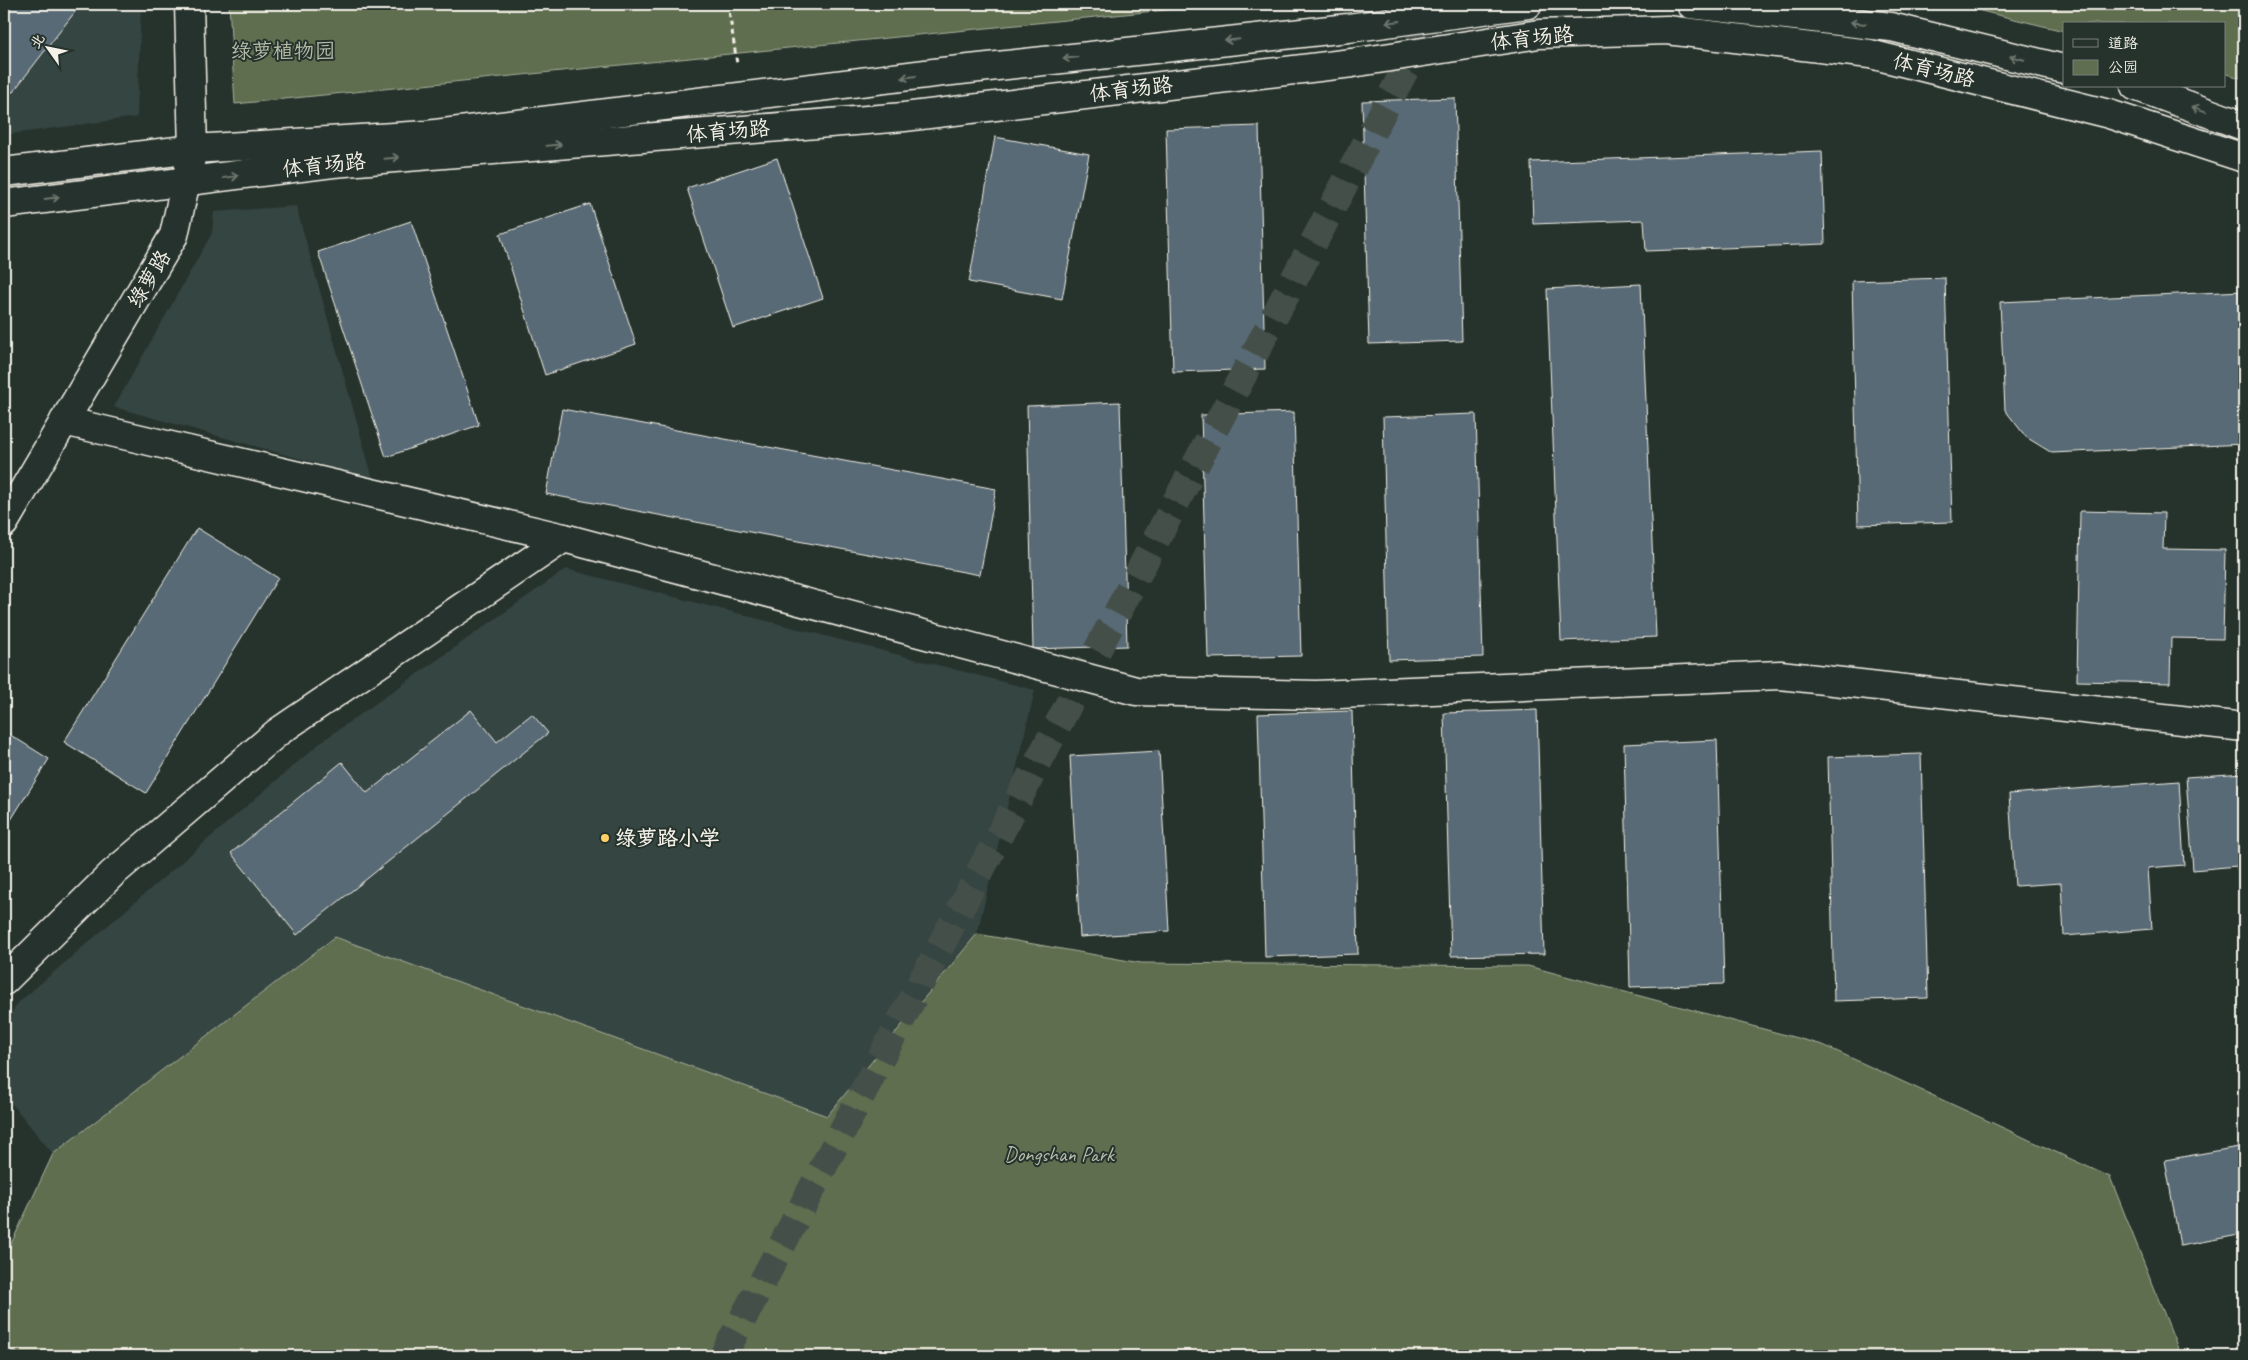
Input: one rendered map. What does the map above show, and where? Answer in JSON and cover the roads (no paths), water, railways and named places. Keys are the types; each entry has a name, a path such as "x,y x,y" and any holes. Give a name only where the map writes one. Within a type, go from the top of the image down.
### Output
{"main road":[{"name":"绿萝路","path":"4,523 174,235 194,149 188,4"},
{"name":"体育场路","path":"4,172 194,149 427,135 741,97 1348,28 1528,4"},
{"name":"体育场路","path":"1691,4 1891,27 2063,69"},
{"name":"体育场路","path":"4,204 187,183 333,163 904,117 1352,63 1539,34 1667,30 1870,54 2109,114 2244,158"},
{"path":"2140,88 2244,126"},
{"path":"64,421 564,538 1136,691 1316,695 1780,675 2244,727"},
{"path":"4,981 112,874 278,732 564,538"}],"tunnel":[{"path":"723,1356 1440,4"}],"place":[{"name":"绿萝路小学","path":"605,838"}],"park label":[{"name":"绿萝植物园","path":"283,51"},
{"name":"Dongshan Park","path":"1059,1154"}]}
